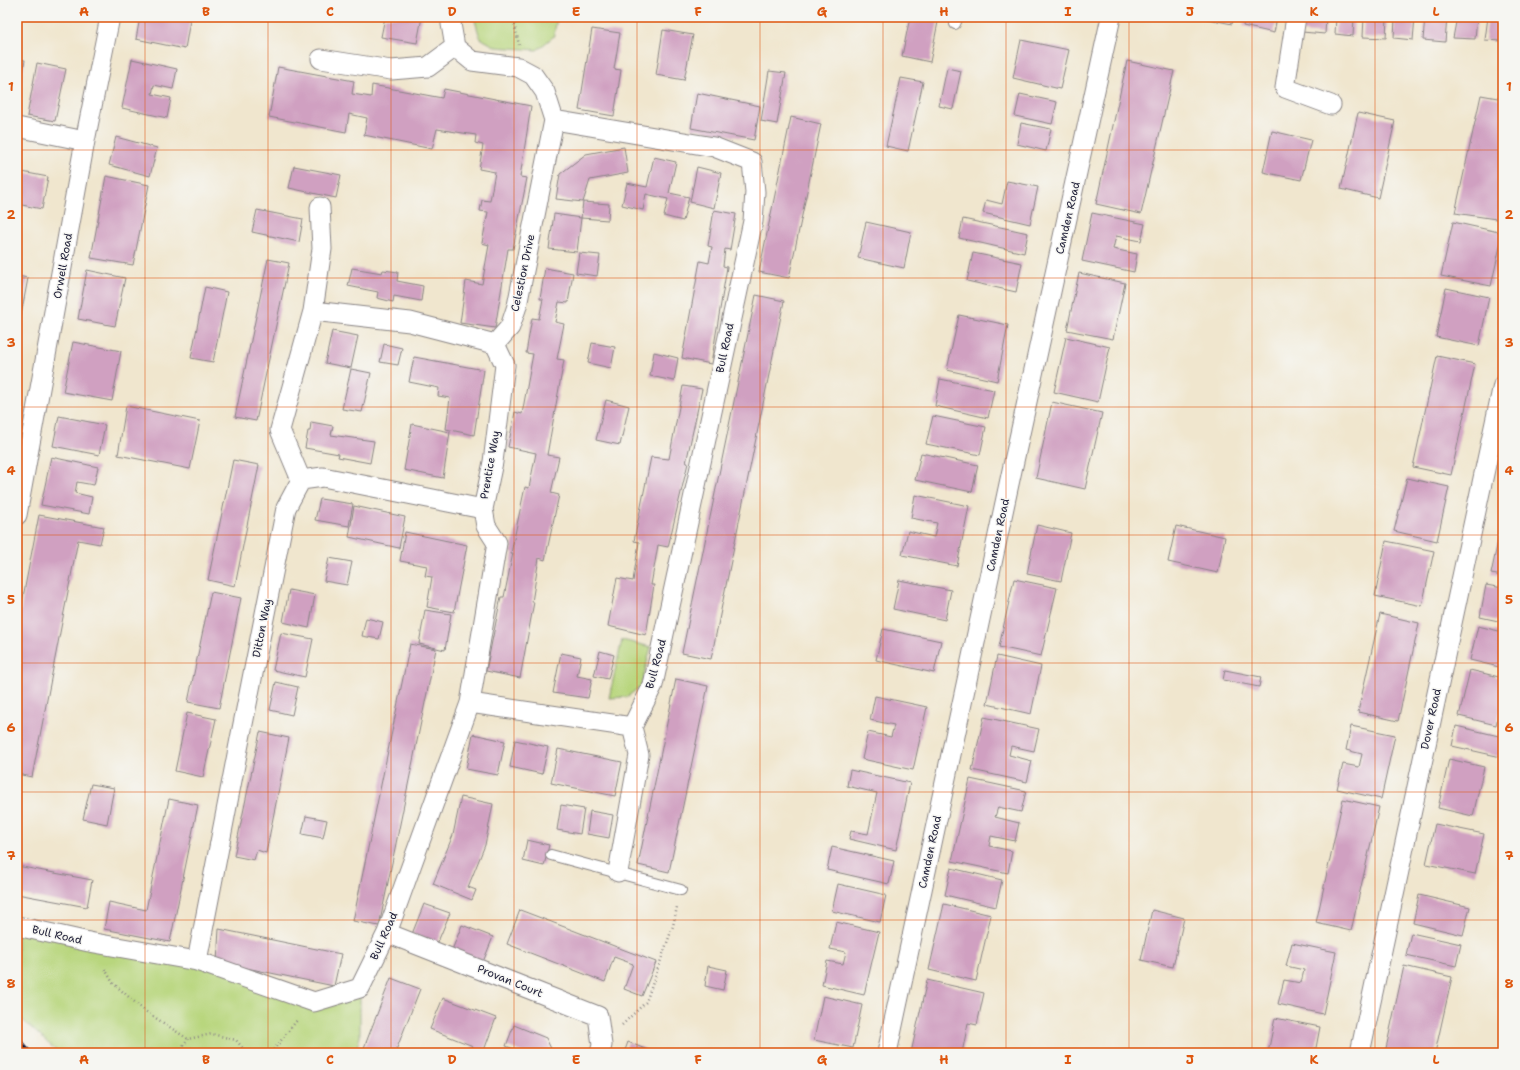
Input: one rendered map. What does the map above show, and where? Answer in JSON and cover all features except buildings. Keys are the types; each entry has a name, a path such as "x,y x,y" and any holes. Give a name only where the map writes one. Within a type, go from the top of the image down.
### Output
{"street":[{"name":"Orwell Road","path":"17,515 85,141 110,17"},
{"path":"321,59 391,70 428,67 455,47 452,17"},
{"name":"Camden Road","path":"887,1053 1111,17"},
{"path":"1296,17 1285,88 1331,105"},
{"name":"Celestion Drive","path":"455,47 472,61 518,67 534,75 545,92 554,120 517,306 510,327 496,344"},
{"name":"Bull Road","path":"554,120 714,147 752,162 755,192 753,221 653,684 632,727"},
{"path":"17,128 85,141"},
{"path":"320,207 322,249 313,311 280,430 301,480 324,477 483,509"},
{"path":"313,311 410,322 496,344"},
{"name":"Prentice Way","path":"470,703 497,543 486,526 483,509 493,462 505,365 496,344"},
{"name":"Dover Road","path":"1360,1053 1503,385"},
{"name":"Ditton Way","path":"197,961 286,508 301,480"},
{"path":"470,703 632,727 639,755 618,872"},
{"name":"Bull Road","path":"17,926 89,942 197,961 314,1002 360,988 388,933 470,703"},
{"name":"Provan Court","path":"388,933 598,1016 601,1049"}],"lane":[{"path":"551,856 618,872 681,890"}],"path":[{"path":"513,17 520,49 518,67"},
{"path":"601,1049 646,1002 673,926 681,890"},
{"path":"89,942 113,983 145,1011 188,1039 212,1034 236,1040 247,1053"},
{"path":"271,1053 286,1032 314,1002"},
{"path":"179,1053 188,1039"}],"green space":[{"path":"474,17 557,17 554,36 537,50 496,47 480,38"},
{"path":"622,640 651,647 641,686 627,697 609,698"},
{"path":"17,926 197,961 314,1002 360,988 360,1037 355,1053 59,1053 17,1015"}],"railway":[{"path":"17,1038 30,1053"}]}
